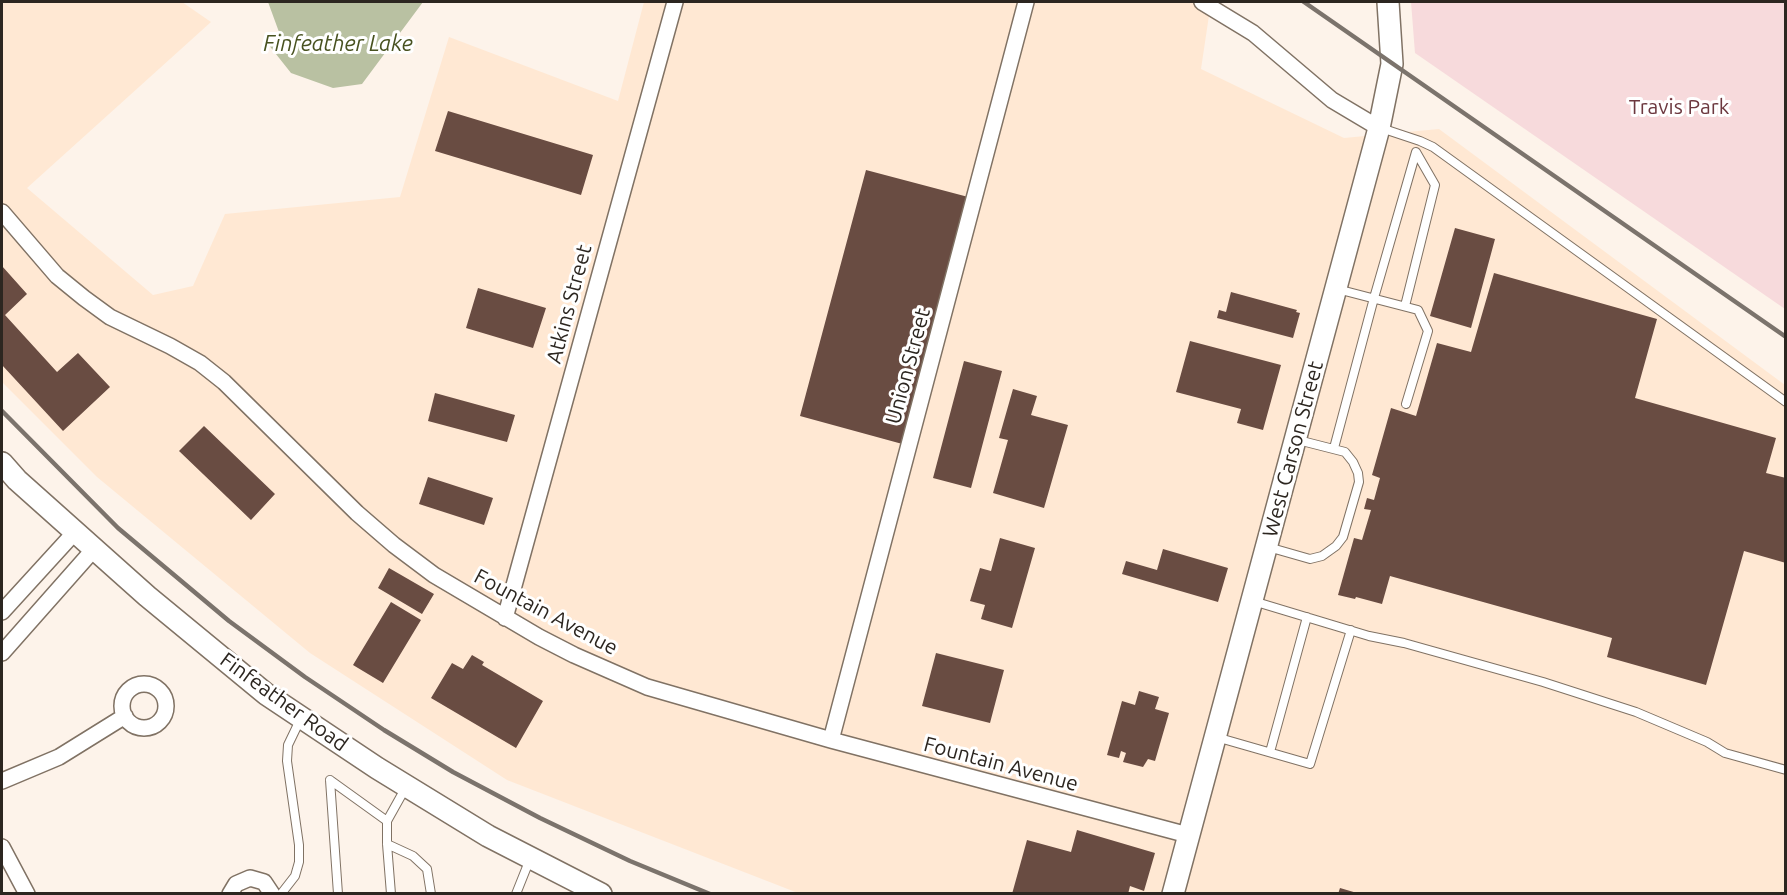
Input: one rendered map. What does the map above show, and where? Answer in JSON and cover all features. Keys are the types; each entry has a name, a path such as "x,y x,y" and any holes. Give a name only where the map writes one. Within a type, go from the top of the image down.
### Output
{"street":[{"name":"Atkins Street","path":"505,618 675,2"},
{"name":"Union Street","path":"831,740 1026,2"},
{"path":"1202,2 1252,33 1332,100 1380,128"},
{"name":"West Carson Street","path":"1173,894 1380,128 1392,64 1388,2"},
{"name":"Fountain Avenue","path":"2,212 57,276 84,298 110,317 170,345 200,363 224,382 357,513 394,545 434,575 505,618 574,655 647,687 831,740 1188,835"},
{"name":"Finfeather Road","path":"2,463 16,480 147,596 266,694 488,836 601,894"},
{"path":"2,612 75,532"},
{"path":"2,653 94,549"},
{"path":"2,781 59,756 125,716"},
{"path":"2,847 27,894"},
{"path":"230,894 236,884 250,878 264,882 272,894"}],"lane":[{"path":"1380,128 1433,147 1785,402"},
{"path":"1334,448 1374,298 1420,141"},
{"path":"1405,306 1435,185 1416,152"},
{"path":"1336,288 1418,310 1428,331 1406,404"},
{"path":"1266,547 1310,559 1322,556 1336,546 1343,537 1359,482 1353,462 1345,452 1295,440"},
{"path":"1252,600 1351,630 1544,682 1636,712 1707,742 1725,753 1785,770"},
{"path":"1270,752 1307,617"},
{"path":"1215,737 1310,764 1351,630"},
{"path":"281,894 295,876 299,862 299,845 287,761 288,745 301,717"},
{"path":"338,894 330,780 387,820"},
{"path":"391,894 387,820 407,786"},
{"path":"387,844 413,856 427,869 431,894"},
{"path":"516,894 530,857"}],"shaded area":[{"path":"2,2 182,2 211,22 27,188 153,295 193,286 225,214 400,197 449,37 618,101 644,2 1211,2 1201,69 1344,138 1439,129 1785,385 1785,893 798,893 507,780 310,653 97,477 2,382"}],"green space":[{"name":"Travis Park","path":"1411,2 1785,2 1785,309 1415,53"}],"water":[{"name":"Finfeather Lake","path":"268,2 423,2 362,84 333,88 291,73 268,44 279,32"}],"building":[{"path":"448,111 593,155 581,195 435,151"},
{"path":"866,170 972,198 906,445 800,416"},
{"path":"1455,228 1495,239 1471,328 1430,316"},
{"path":"2,266 27,294 5,315 57,372 78,353 110,387 63,431 2,365"},
{"path":"1494,273 1657,319 1635,398 1776,438 1766,473 1786,478 1786,563 1744,551 1706,685 1607,657 1612,638 1390,576 1382,604 1338,595 1354,538 1362,540 1371,510 1364,509 1367,498 1374,500 1380,478 1372,475 1391,408 1416,416 1437,343 1471,352"},
{"path":"478,288 546,308 533,348 466,328"},
{"path":"1231,292 1297,310 1296,312 1300,313 1293,338 1217,318 1219,310 1226,312"},
{"path":"1190,341 1281,365 1263,430 1237,423 1241,409 1176,392"},
{"path":"964,361 1002,371 971,488 933,478"},
{"path":"1013,389 1037,396 1031,415 1068,425 1044,508 993,493 1008,440 999,438"},
{"path":"435,393 515,415 507,442 428,421"},
{"path":"204,426 275,494 251,520 179,451"},
{"path":"428,477 493,498 484,525 419,504"},
{"path":"1000,538 1035,548 1012,628 981,619 985,605 970,601 980,568 991,571"},
{"path":"1163,549 1228,568 1218,602 1122,574 1126,561 1157,570"},
{"path":"389,568 434,594 422,614 378,588"},
{"path":"391,602 421,620 383,683 353,665"},
{"path":"936,653 1004,670 990,723 922,706"},
{"path":"472,655 484,662 482,665 543,701 516,748 431,698 452,663 463,669"},
{"path":"1139,691 1159,697 1155,709 1169,713 1155,761 1148,759 1143,767 1123,762 1126,753 1121,751 1119,758 1107,755 1122,701 1135,705"},
{"path":"1077,830 1155,853 1144,891 1130,886 1128,894 1012,894 1027,840 1071,852"},
{"path":"1340,888 1357,893 1357,894 1338,894"}],"railway":[{"path":"1304,2 1786,337"},
{"path":"2,411 118,528 229,621 305,677 384,730 453,772 540,818 630,861 710,894"}]}
